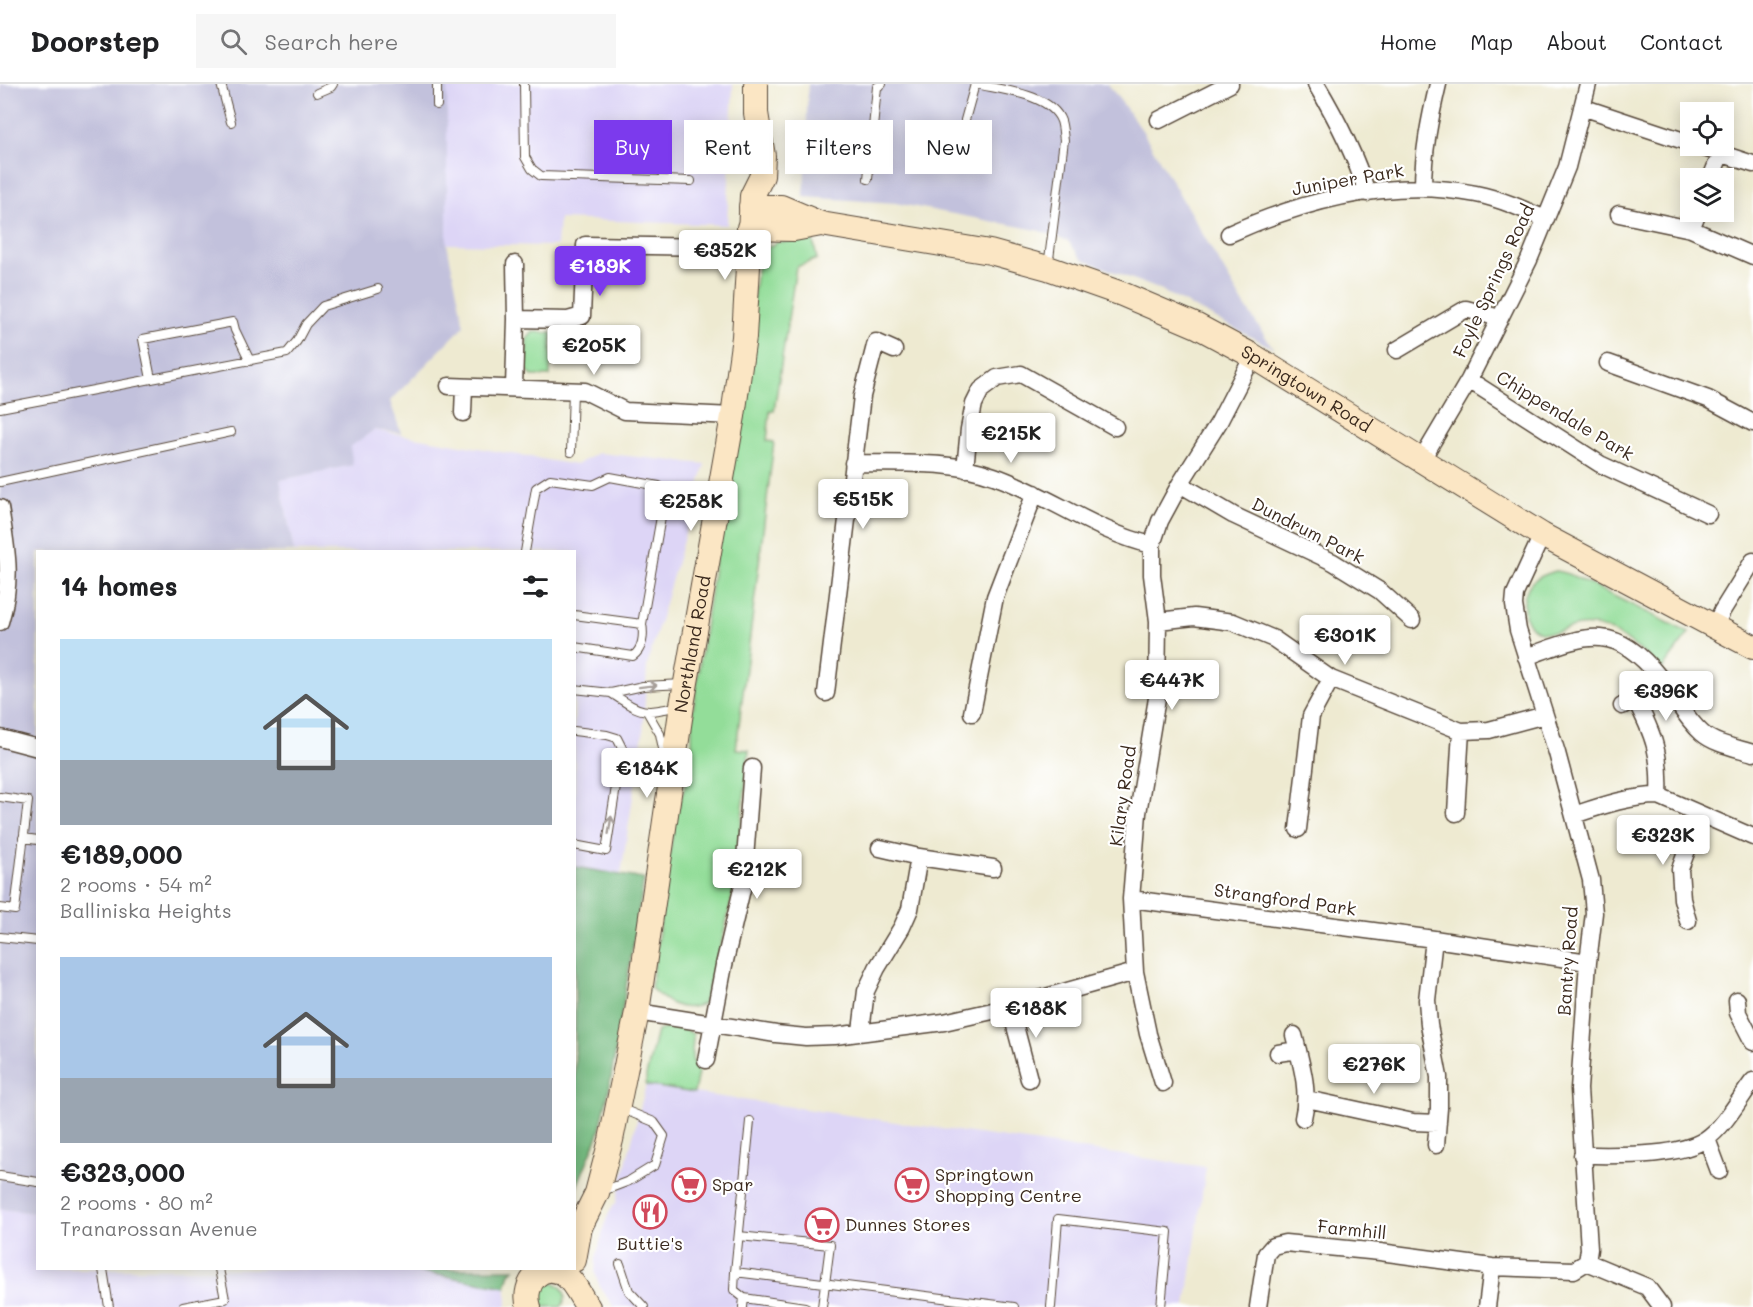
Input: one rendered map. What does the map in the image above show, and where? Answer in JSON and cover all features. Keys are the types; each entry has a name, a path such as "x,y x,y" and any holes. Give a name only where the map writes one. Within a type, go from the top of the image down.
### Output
{"main road":[{"name":"Northland Road","path":"576,1286 577,1230 597,1192 618,1107 637,1012 684,694 733,416 744,337 750,211 762,176 762,156 756,113 756,84"},
{"name":"Springtown Road","path":"750,211 781,207 821,224 990,252 1048,268 1197,326 1253,356 1542,536 1753,647"},
{"path":"526,1304 529,1283 543,1271 558,1271 576,1286"}],"street":[{"path":"1159,120 1230,84"},
{"path":"1316,84 1358,163 1366,193"},
{"path":"1423,187 1426,143 1438,84"},
{"name":"Foyle Springs Road","path":"1421,461 1469,380 1529,260 1567,167 1588,84"},
{"path":"1582,107 1680,140"},
{"path":"1730,156 1753,164"},
{"name":"Juniper Park","path":"1229,234 1268,217 1316,202 1366,193 1423,187 1486,196 1504,201 1545,219"},
{"path":"1619,214 1691,229 1753,256"},
{"path":"1691,229 1694,222"},
{"path":"516,319 568,320 582,316 585,246 715,247"},
{"path":"514,387 515,264"},
{"path":"1397,350 1466,309 1499,320"},
{"path":"826,693 862,396 876,342 894,350"},
{"name":"Kilary Road","path":"1163,1083 1148,1034 1135,972 1131,899 1138,813 1156,698 1158,621 1152,575 1152,545 1160,521 1219,422 1253,356"},
{"path":"1608,363 1708,399 1753,423"},
{"path":"965,469 974,404 981,390 997,378 1021,374 1115,427"},
{"name":"Chippendale Park","path":"1469,380 1600,464 1708,514"},
{"path":"464,413 456,387 585,391 625,411 733,416"},
{"path":"854,463 946,466 993,475 1105,531 1152,545"},
{"name":"Dundrum Park","path":"1180,484 1233,515 1333,562 1380,591 1412,620"},
{"path":"972,713 995,597 1035,494"},
{"path":"0,508 8,557 7,597 0,622"},
{"name":"Bantry Road","path":"1542,536 1515,594 1514,605 1518,630 1574,814 1592,891 1594,913 1588,962 1579,1089 1589,1249 1587,1262"},
{"path":"1714,628 1753,561"},
{"path":"1158,621 1194,617 1233,622 1274,639 1332,680 1461,731 1489,730 1545,715"},
{"path":"1526,657 1576,639 1607,638 1633,650 1660,678 1703,735 1753,753"},
{"path":"1298,829 1311,716 1332,680"},
{"path":"1622,706 1635,699 1655,741 1660,768 1659,796"},
{"path":"1456,813 1461,731"},
{"path":"0,738 36,747"},
{"path":"705,1060 743,885 752,768"},
{"path":"1574,814 1626,800 1659,796 1753,837"},
{"path":"1688,921 1682,899 1680,869 1700,815"},
{"path":"880,848 919,857 993,868"},
{"path":"861,1031 866,991 910,909 919,857"},
{"name":"Strangford Park","path":"1131,899 1588,962"},
{"path":"1434,939 1427,1000 1429,1025 1439,1077 1436,1145"},
{"path":"637,1012 806,1036 835,1036 944,1022 1135,972"},
{"path":"1737,1000 1738,1014 1753,1042"},
{"path":"1010,1006 1032,1068"},
{"path":"1278,1053 1296,1043 1306,1085 1303,1118"},
{"path":"1582,1155 1645,1154 1691,1147 1707,1138 1720,1126 1753,1080"},
{"path":"1306,1099 1413,1122 1438,1123"},
{"path":"1707,1138 1719,1171"},
{"name":"Farmhill","path":"1258,1307 1266,1254 1273,1246 1285,1243 1380,1252 1492,1267 1574,1270 1587,1262"},
{"path":"1587,1262 1647,1287 1662,1307"},
{"path":"1487,1307 1492,1267"}],"lane":[{"path":"221,84 231,122"},
{"path":"317,93 333,84"},
{"path":"437,84 437,105"},
{"path":"524,84 525,157 532,169 541,177 691,182"},
{"path":"868,179 877,87 882,84"},
{"path":"965,120 976,84 1040,99 1053,109 1061,121 1064,140 1048,268"},
{"path":"0,408 287,353 306,324 323,306 378,289"},
{"path":"151,379 143,339 233,322 250,361"},
{"path":"571,452 573,390"},
{"path":"0,482 231,432"},
{"path":"525,550 537,488 550,479 593,485 610,477 659,486 665,494 642,624 644,633 641,646 633,656 576,647"},
{"path":"576,615 642,624"},
{"path":"576,689 611,693 643,686 684,694"},
{"path":"611,693 631,706 648,713 660,734 670,786"},
{"path":"648,713 684,694"},
{"path":"576,731 617,738 622,748 606,851 576,845"},
{"path":"0,797 28,801 15,910 0,908"},
{"path":"23,838 36,840"},
{"path":"0,937 36,941"},
{"path":"597,1192 609,1190 629,1181 655,1165 663,1136 654,1122 618,1107"},
{"path":"750,1121 735,1290 743,1303 805,1307"},
{"path":"0,1176 36,1182"},
{"path":"1052,1307 1058,1219 1168,1232 1161,1307"},
{"path":"739,1236 830,1245 822,1307"},
{"path":"620,1264 629,1291 644,1307"},
{"path":"102,1270 109,1307"},
{"path":"183,1307 225,1299 219,1270"},
{"path":"735,1272 1014,1307"}],"shaded area":[{"path":"0,84 447,84 447,244 464,326 390,401 401,433 374,430 350,447 353,465 280,480 294,550 36,550 36,1213 0,1209"},
{"path":"447,84 733,84 731,120 684,120 684,174 729,174 727,225 559,219 557,246 447,244"},
{"path":"808,84 1108,84 1142,130 1243,303 1273,348 1158,289 1082,259 1068,241 1037,230 895,203 804,197 805,174 893,174 893,120 807,120"},
{"path":"374,430 576,465 598,453 705,464 647,666 643,732 621,874 576,867 576,550 294,550 280,480 352,465 349,447"},
{"name":"Springtown Shopping Centre","path":"646,1085 1206,1167 1186,1307 614,1307 600,1287 595,1273 596,1258 605,1223 610,1210 616,1203"},
{"path":"0,1209 36,1213 36,1270 412,1270 506,1286 507,1304 506,1307 0,1307"}],"green space":[{"path":"813,240 817,259 796,267 774,411 770,411 767,441 774,442 736,749 749,750 735,885 721,945 703,1004 695,1007 681,1007 662,998 651,988 675,817 689,774 692,717 760,251 778,242"},
{"path":"533,332 552,333 550,376 532,376 526,369 527,339"},
{"path":"1556,571 1569,574 1689,633 1662,669 1624,638 1603,628 1579,626 1553,632 1538,631 1532,627 1525,616 1525,595 1531,583"},
{"path":"576,867 644,879 609,1090 599,1133 576,1189"},
{"path":"668,1028 684,1029 693,1034 693,1062 700,1062 694,1093 646,1085 657,1031"},
{"path":"410,1270 513,1270 506,1287"},
{"path":"547,1282 557,1284 563,1290 565,1298 561,1307 542,1307 537,1292"}],"place":[{"name":"Spar","path":"689,1185"},
{"name":"Springtown Shopping Centre","path":"912,1185"},
{"name":"Buttie's","path":"650,1212"},
{"name":"Dunnes Stores","path":"822,1225"}]}
